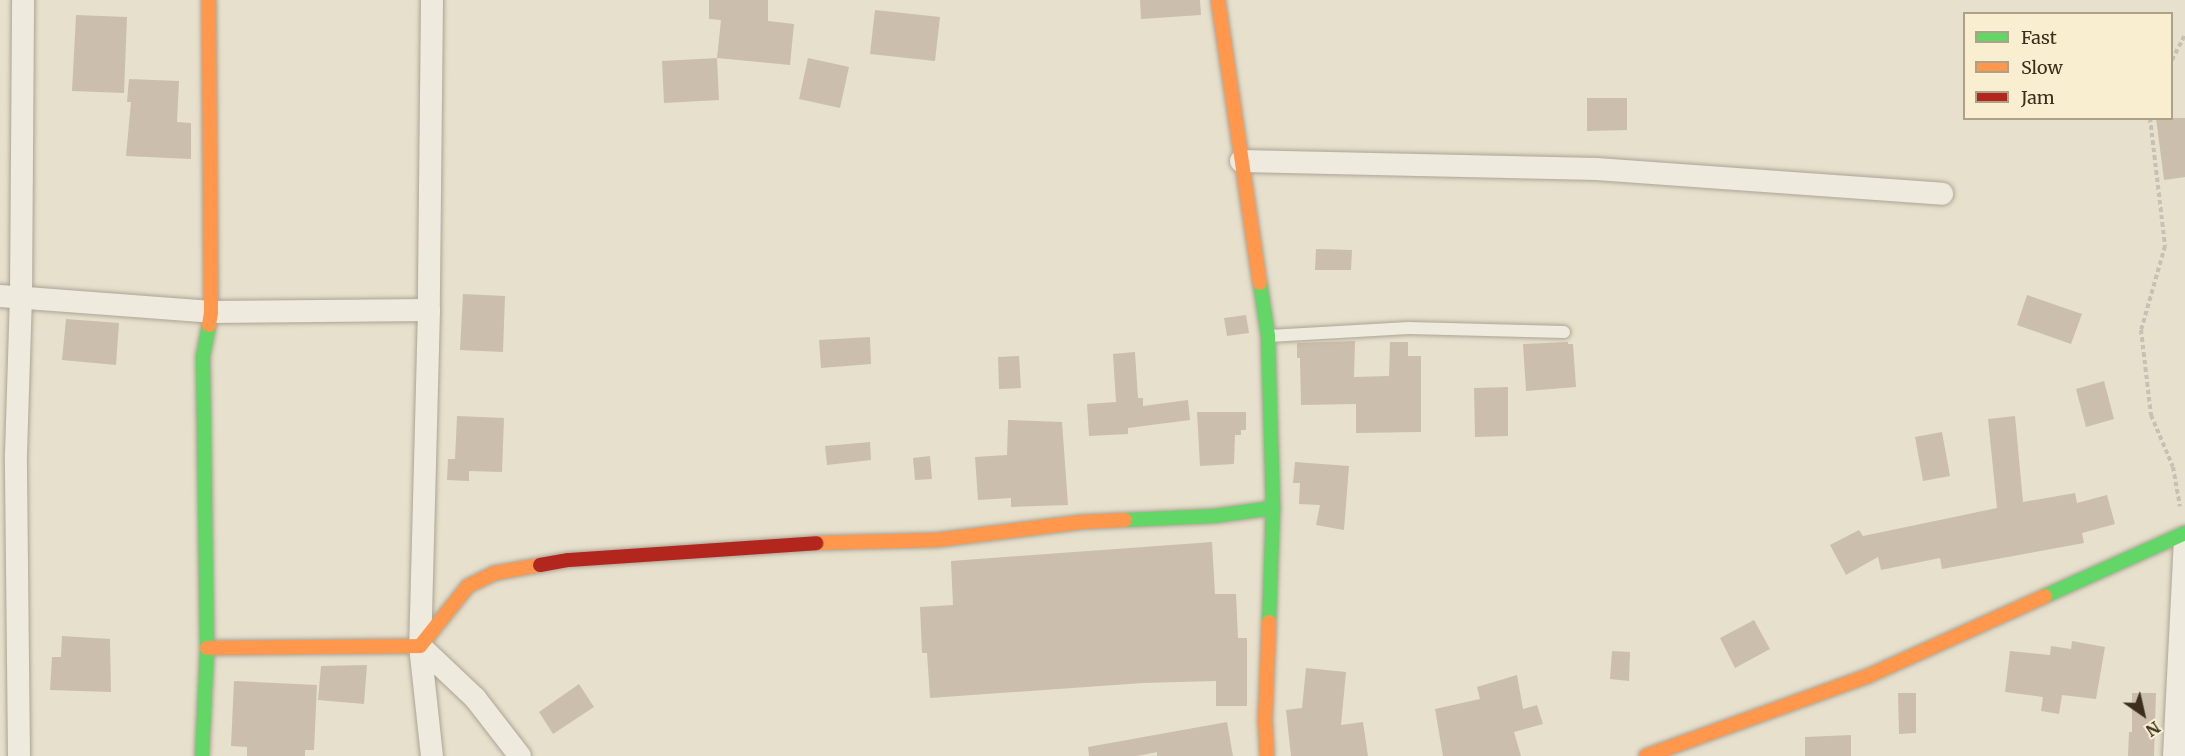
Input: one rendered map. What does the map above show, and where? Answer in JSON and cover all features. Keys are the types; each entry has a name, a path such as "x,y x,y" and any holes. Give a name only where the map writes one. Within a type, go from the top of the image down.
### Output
{"street":[{"path":"19,756 8,453 11,296 23,0"},
{"path":"202,756 207,648 203,356 211,312 209,0"},
{"path":"432,0 429,310 420,646 432,756"},
{"path":"1218,0 1268,336 1273,508 1265,721 1267,756"},
{"path":"1241,161 1597,169 1942,194"},
{"path":"11,296 211,312 429,310"},
{"path":"420,646 468,586 495,573 569,560 636,558 797,543 937,540 1082,522 1214,516 1273,508"},
{"path":"1646,756 1868,676 2185,533"},
{"path":"2174,756 2185,540"},
{"path":"207,648 420,646 476,698 520,756"}],"lane":[{"path":"1268,336 1409,328 1564,332"}],"path":[{"path":"2173,58 2185,34"},
{"path":"2150,120 2165,246 2141,330 2151,416 2173,467 2181,510"}],"building":[{"path":"709,0 768,0 768,21 794,24 790,65 717,58 721,20 709,19"},
{"path":"1140,0 1200,0 1201,15 1141,19"},
{"path":"875,10 940,17 935,61 870,54"},
{"path":"76,15 127,17 124,93 72,91"},
{"path":"717,58 719,100 664,103 662,61"},
{"path":"808,58 849,67 840,108 799,99"},
{"path":"129,79 179,81 177,122 191,123 191,159 126,156 131,102 127,102"},
{"path":"1587,98 1627,98 1627,130 1587,131"},
{"path":"2185,118 2185,177 2164,180 2156,120"},
{"path":"1316,249 1352,250 1351,270 1315,270"},
{"path":"463,294 505,296 503,352 460,350"},
{"path":"2027,295 2082,314 2071,344 2017,325"},
{"path":"1246,315 1249,333 1227,336 1224,318"},
{"path":"66,319 119,323 116,365 62,360"},
{"path":"870,337 871,364 821,368 819,340"},
{"path":"1355,341 1354,377 1389,376 1390,342 1408,342 1408,356 1421,356 1421,432 1356,433 1356,404 1301,405 1300,358 1297,358 1297,343"},
{"path":"1568,342 1568,344 1573,344 1576,387 1526,391 1523,344"},
{"path":"1135,352 1138,398 1143,398 1143,406 1188,400 1190,420 1128,428 1128,434 1089,436 1087,404 1116,402 1113,354"},
{"path":"1019,356 1021,388 999,389 998,357"},
{"path":"2104,381 2114,419 2086,427 2076,389"},
{"path":"1508,387 1508,436 1475,437 1474,388"},
{"path":"1197,412 1246,412 1246,430 1241,430 1241,435 1235,435 1234,464 1200,466"},
{"path":"457,416 504,418 502,472 469,471 469,481 447,480 448,459 455,459"},
{"path":"2015,416 2023,502 2075,493 2077,503 2107,495 2115,524 2082,533 2084,543 1942,569 1940,558 1881,570 1878,557 1846,575 1830,545 1859,530 1863,536 1997,508 1988,419"},
{"path":"1008,420 1062,422 1068,505 1011,507 1011,498 978,500 975,457 1007,455"},
{"path":"1942,432 1950,476 1923,481 1915,437"},
{"path":"870,442 871,460 827,465 825,446"},
{"path":"930,456 932,479 915,480 913,458"},
{"path":"1295,462 1349,466 1344,530 1316,525 1320,505 1299,504 1300,483 1293,483"},
{"path":"1212,542 1215,594 1236,594 1238,638 1247,638 1247,706 1216,706 1216,681 1143,683 930,698 927,653 922,653 920,607 953,605 951,561"},
{"path":"1754,620 1770,649 1735,668 1720,638"},
{"path":"62,636 110,639 111,692 50,690 52,657 61,657"},
{"path":"2072,641 2105,647 2096,699 2062,695 2059,714 2041,711 2043,697 2005,692 2010,651 2050,655 2051,646 2071,649"},
{"path":"1612,651 1630,652 1629,681 1610,679"},
{"path":"367,665 364,704 318,700 321,666"},
{"path":"1306,668 1346,672 1341,725 1363,722 1368,756 1291,756 1286,710 1302,708"},
{"path":"1517,675 1523,709 1537,705 1543,724 1514,732 1521,756 1443,756 1435,709 1480,699 1477,687"},
{"path":"234,681 317,685 314,750 305,750 305,756 247,756 247,747 231,746"},
{"path":"579,684 594,707 553,734 539,712"},
{"path":"1898,693 1916,693 1916,733 1899,734"},
{"path":"2132,693 2156,693 2154,756 2128,756 2129,732 2132,732"},
{"path":"1227,722 1233,756 1157,756 1157,752 1137,756 1089,756 1088,747"},
{"path":"1851,735 1851,756 1805,756 1805,737"}],"traffic: fast":[{"path":"1260,283 1268,336 1273,508 1269,622"},
{"path":"202,756 207,648 203,356 209,325"},
{"path":"1125,520 1214,516 1273,508"},
{"path":"2045,596 2185,533"}],"traffic: slow":[{"path":"209,0 211,312 209,325"},
{"path":"1218,0 1260,283"},
{"path":"816,543 937,540 1082,522 1125,520"},
{"path":"207,648 420,646 468,586 495,573 540,565"},
{"path":"1646,756 1868,676 2045,596"},
{"path":"1267,756 1265,721 1269,622"}],"traffic: jam":[{"path":"540,565 569,560 816,543"}]}
